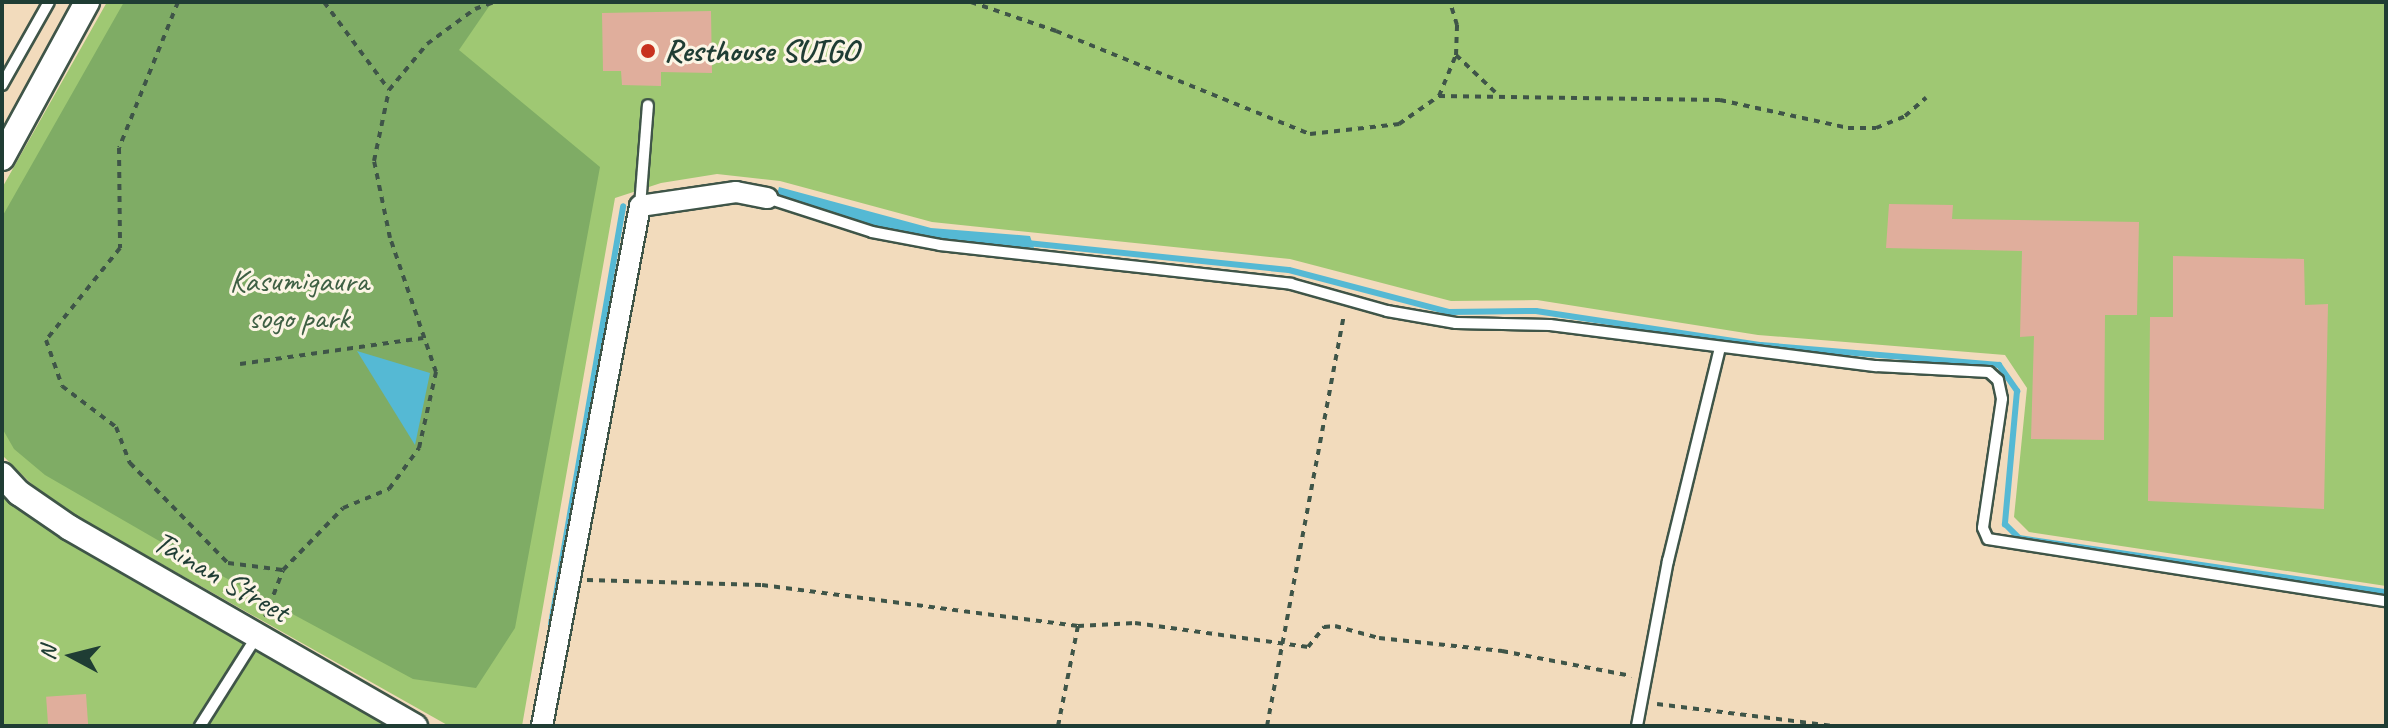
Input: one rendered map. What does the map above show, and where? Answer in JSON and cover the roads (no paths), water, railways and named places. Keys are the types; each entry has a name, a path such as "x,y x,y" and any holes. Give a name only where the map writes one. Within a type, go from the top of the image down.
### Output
{"street":[{"path":"2,158 87,2"},
{"path":"542,726 640,206 736,192 767,198"},
{"name":"Tainan Street","path":"2,475 70,528 415,726"}],"lane":[{"path":"2,85 49,2"},
{"path":"640,206 648,105"},
{"path":"767,198 872,232 940,245 1291,284 1346,300 1456,323 1550,325 1876,366 1989,372 1998,380 2002,399 1983,528 1998,544 2386,601"},
{"path":"1637,726 1720,347"},
{"path":"200,726 259,634"}],"water":[{"path":"779,187 931,228 1030,236 1034,248 930,239 865,225 776,198"},
{"path":"357,351 430,373 415,445"}],"waterway":[{"path":"551,624 623,206"},
{"path":"1027,243 1289,270 1449,312 1536,311 1761,345 1999,365 2017,391 2005,524 2019,538 2386,592"}],"place":[{"name":"Resthouse SUIGO","path":"648,51"}],"park label":[{"name":"Kasumigaura sogo park","path":"299,300"}]}
